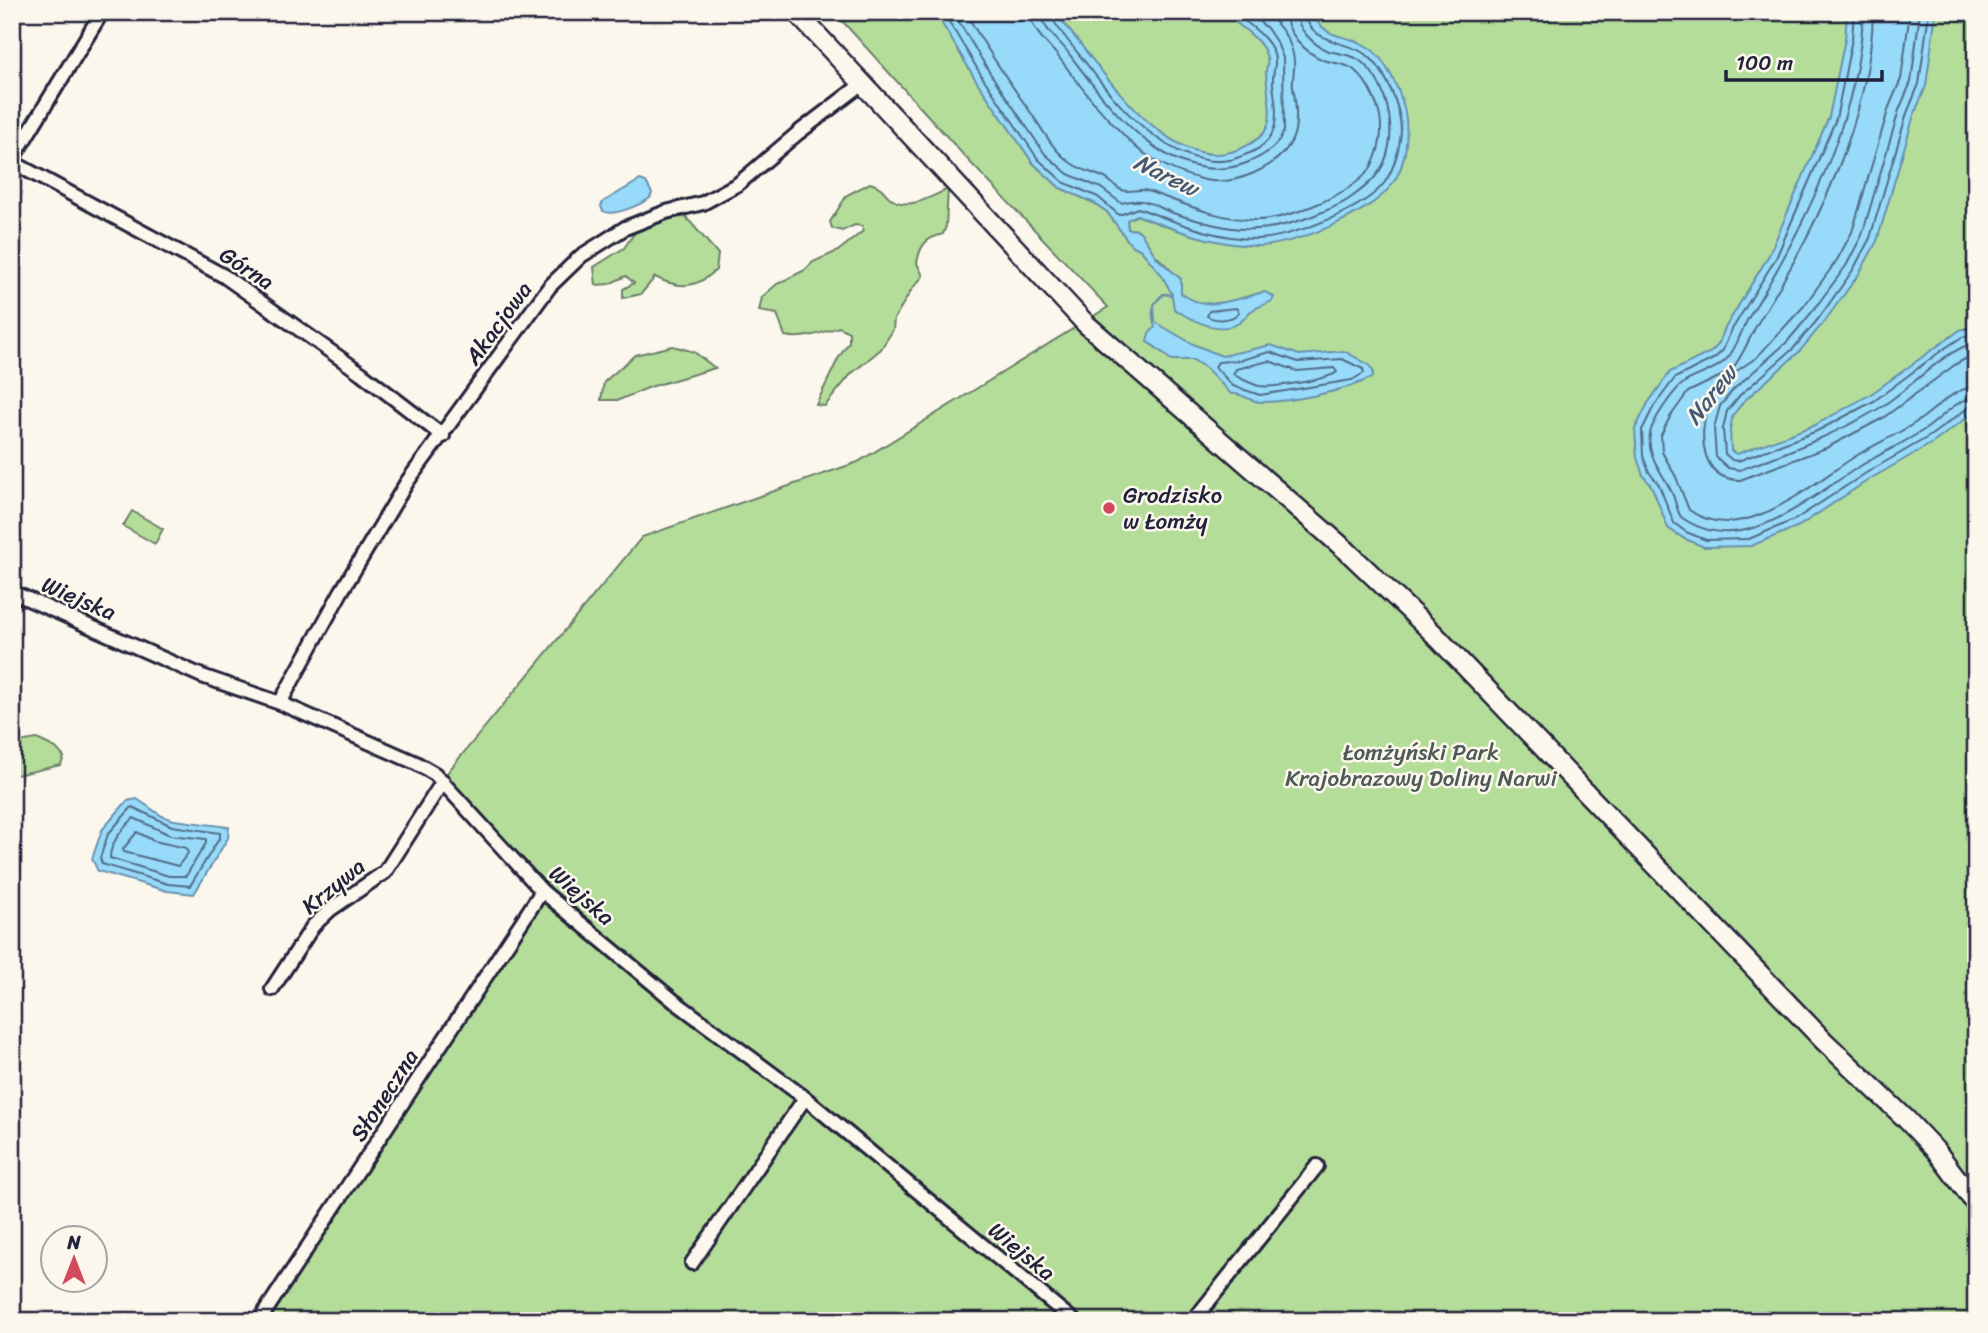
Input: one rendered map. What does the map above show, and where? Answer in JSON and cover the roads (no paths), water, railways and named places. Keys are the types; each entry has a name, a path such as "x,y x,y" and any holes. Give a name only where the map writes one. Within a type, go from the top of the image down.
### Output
{"street":[{"path":"12,161 102,12"},
{"path":"796,12 1086,324 1347,551 1433,633 1824,1041 1906,1119 1937,1152 1976,1204"},
{"name":"Akacjowa","path":"280,703 341,592 407,482 550,286 580,256 625,228 703,203 728,190 862,84"},
{"name":"Górna","path":"12,161 224,276 321,344 443,436"},
{"name":"Wiejska","path":"12,592 202,676 280,703 416,763 443,781 542,891 674,1001 805,1098 1074,1321"},
{"name":"Krzywa","path":"272,989 313,926 385,872 443,781"},
{"name":"Słoneczna","path":"259,1321 542,891"},
{"path":"692,1263 805,1098"},
{"path":"1194,1321 1317,1166"}],"water":[{"name":"Narew","path":"935,12 1054,12 1110,82 1158,130 1184,146 1210,154 1237,150 1252,143 1262,136 1270,118 1265,52 1253,36 1221,12 1310,12 1324,29 1359,42 1382,60 1398,90 1405,113 1405,153 1397,177 1390,187 1365,208 1308,235 1271,245 1241,245 1210,240 1137,215 1127,220 1128,229 1141,233 1157,258 1181,279 1181,293 1191,299 1201,303 1222,303 1265,292 1274,297 1272,301 1251,311 1241,322 1231,326 1205,325 1174,309 1172,296 1164,294 1172,294 1161,274 1140,249 1131,245 1107,212 1094,203 1060,188 1033,163 977,82"},
{"name":"Narew","path":"1847,12 1936,12 1926,86 1914,115 1877,241 1859,274 1824,322 1799,352 1744,401 1733,415 1730,429 1731,451 1737,454 1815,425 1871,394 1960,330 1976,326 1976,411 1934,442 1870,479 1799,526 1751,546 1704,547 1668,528 1637,458 1635,429 1648,403 1670,372 1711,352 1718,345 1725,328 1769,255 1829,117 1845,39"},
{"path":"640,180 646,182 652,193 650,198 620,211 603,211 603,202"},
{"path":"1154,306 1155,322 1193,344 1222,356 1271,345 1299,355 1344,351 1369,365 1373,377 1334,391 1274,402 1257,402 1239,394 1231,394 1206,368 1193,360 1171,360 1147,342 1149,333 1155,328"},
{"path":"137,799 162,816 174,820 229,827 228,838 194,894 167,891 98,871 92,859 102,830 127,801"}],"place":[{"name":"Grodzisko w Łomży","path":"1109,508"}],"park label":[{"name":"Łomżyński Park Krajobrazowy Doliny Narwi","path":"1421,765"}]}
